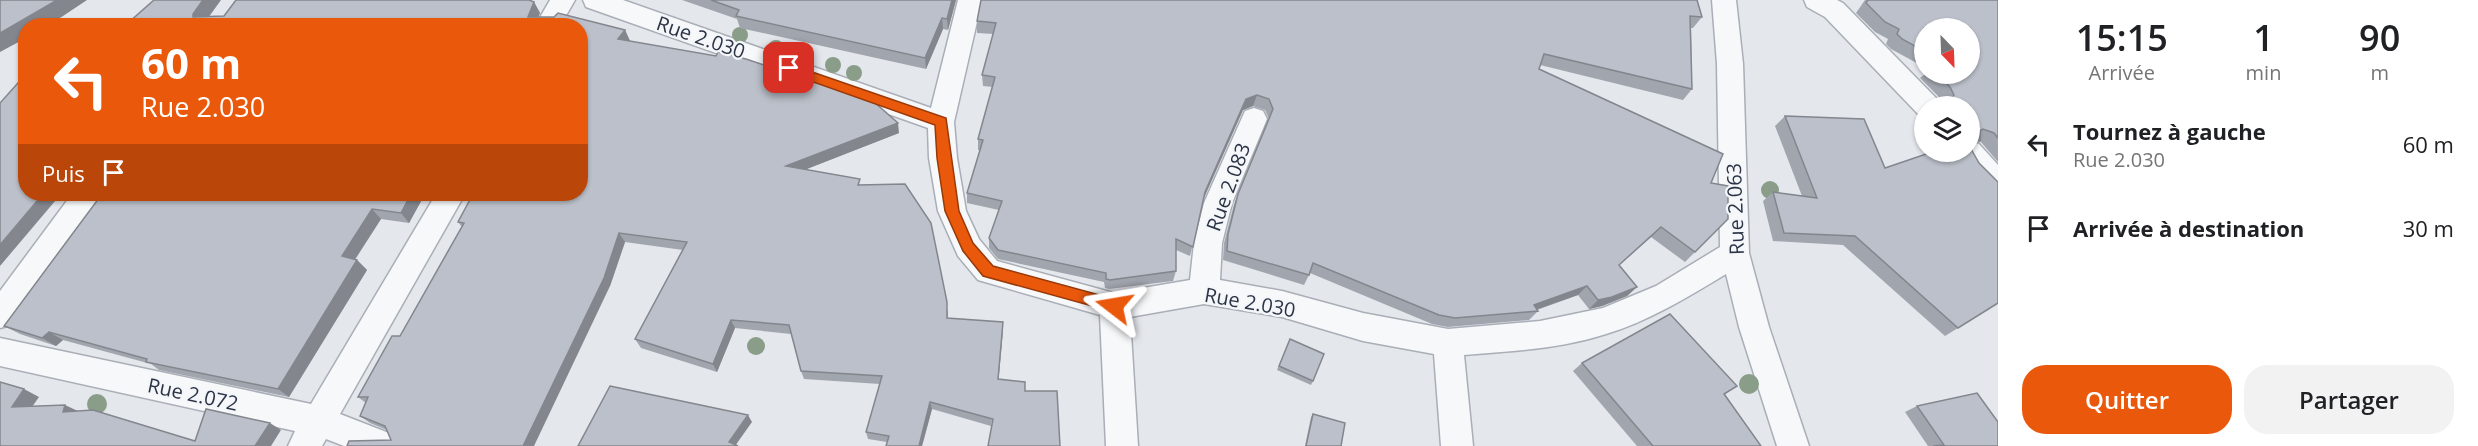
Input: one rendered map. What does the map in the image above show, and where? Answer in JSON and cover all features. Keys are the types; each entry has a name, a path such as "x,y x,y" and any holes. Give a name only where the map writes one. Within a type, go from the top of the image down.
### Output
{"street":[{"path":"553,18 563,0"},
{"name":"Rue 2.030","path":"595,0 941,122 943,158 952,211 968,247 988,271 1114,306 1204,291 1282,304 1363,327 1448,343 1540,335 1605,321 1666,295 1735,253"},
{"path":"941,122 970,0"},
{"name":"Rue 2.063","path":"1724,0 1730,64 1735,253 1754,327 1793,446"},
{"path":"1816,0 1834,9 1917,96"},
{"name":"Rue 2.083","path":"1204,291 1208,243 1218,203 1254,119"},
{"path":"1978,162 1998,184"},
{"path":"0,315 83,201"},
{"path":"312,434 446,201"},
{"path":"1114,306 1122,446"},
{"path":"1448,343 1457,446"},
{"name":"Rue 2.072","path":"0,352 312,434 383,446"}],"building":[{"path":"0,0 57,0 26,18 18,18 18,23 0,33"},
{"path":"154,0 203,0 193,17 224,16 236,0 529,0 534,2 528,17 554,17 558,13 578,18 134,18"},
{"path":"711,0 952,0 947,19 942,18 925,58 736,16 739,10"},
{"path":"981,0 1697,0 1702,17 1690,16 1692,89 1544,54 1539,69 1723,154 1711,183 1728,186 1728,219 1695,252 1661,227 1619,265 1637,287 1612,297 1598,300 1587,286 1534,305 1538,311 1455,318 1439,315 1313,263 1309,275 1227,251 1228,234 1238,194 1273,109 1269,99 1257,95 1246,99 1205,192 1193,247 1176,239 1176,271 1110,280 1106,279 1106,273 998,250 989,238 1002,201 967,193 983,140 978,139 995,77 982,75 996,23 977,21"},
{"path":"1868,0 1998,0 1998,138 1994,133 1983,129 1980,131 1980,96 1953,96 1947,84 1980,84 1980,18 1914,18 1914,46 1902,39 1897,34 1899,29 1885,22 1866,3"},
{"path":"588,21 625,30 618,39 716,56 718,52 746,59 874,102 898,123 786,166 860,179 858,185 905,184 931,223 947,302 947,318 1003,322 998,379 1025,382 1025,391 1057,391 1060,446 988,446 993,419 930,402 919,446 886,446 889,436 866,432 882,376 801,371 789,325 731,320 713,364 635,339 687,242 619,233 604,278 523,446 347,446 349,441 391,440 385,426 360,416 368,397 358,397 392,336 400,336 464,223 458,222 469,201 588,201"},
{"path":"18,83 18,201 37,201 0,245 0,103"},
{"path":"1785,116 1864,119 1885,168 1914,158 1914,162 1978,162 1998,182 1998,303 1958,328 1855,236 1784,233 1773,192 1817,198"},
{"path":"97,201 407,201 401,213 372,209 342,256 357,260 278,389 146,362 147,359 49,332 42,338 4,326"},
{"path":"1670,314 1737,386 1724,394 1761,446 1653,446 1582,363"},
{"path":"1290,339 1324,354 1313,381 1279,366"},
{"path":"0,382 24,389 12,407 65,405 63,412 93,410 195,441 206,409 270,423 255,446 0,446"},
{"path":"610,386 748,415 729,442 738,446 578,446"},
{"path":"1977,393 1998,422 1998,446 1933,446 1944,445 1917,406"},
{"path":"1313,414 1345,423 1341,446 1306,446"}],"route":[{"path":"789,68 941,122 943,158 952,211 968,247 988,271 1016,281 1114,306"}]}
